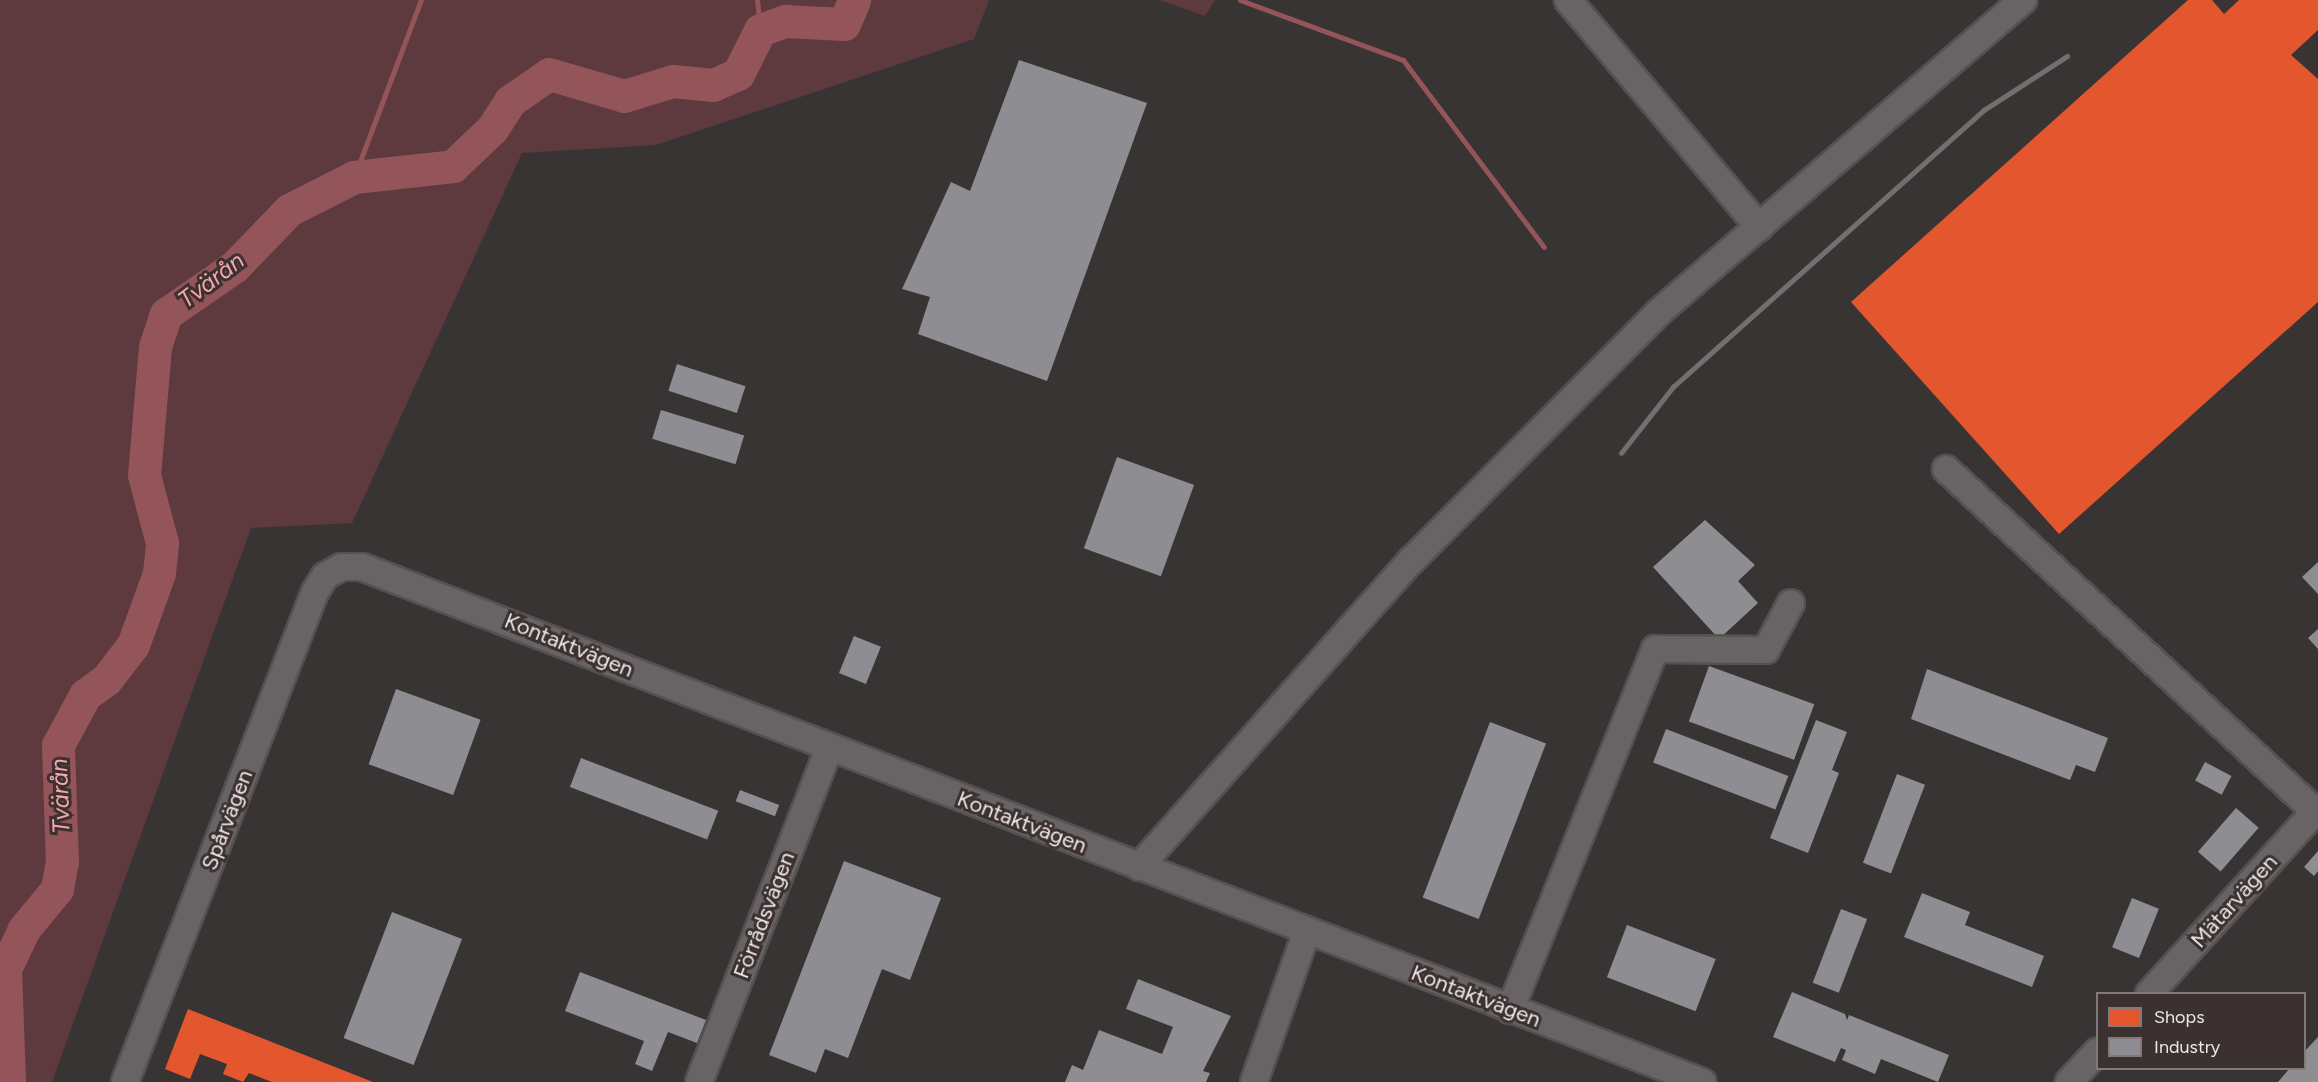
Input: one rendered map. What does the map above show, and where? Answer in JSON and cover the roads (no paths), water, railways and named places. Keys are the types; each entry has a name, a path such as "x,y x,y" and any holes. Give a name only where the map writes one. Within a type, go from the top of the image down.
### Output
{"street":[{"path":"1568,0 1759,226"},
{"path":"1139,867 1412,560 1658,313 2023,0"},
{"path":"1947,469 2317,809"},
{"name":"Kontaktvägen","path":"342,567 382,571 829,748 1702,1082"},
{"name":"Spårvägen","path":"125,1082 315,592 325,576 342,567"},
{"path":"1510,1010 1655,649 1766,650 1791,603"},
{"name":"Förrådsvägen","path":"699,1082 829,748"},
{"name":"Mätarvägen","path":"2151,992 2317,809"},
{"path":"1254,1082 1307,932"},
{"path":"2069,1082 2096,1052"}],"waterway":[{"path":"354,177 421,0"},
{"path":"757,0 760,30"},
{"name":"Tvärån","path":"9,1082 5,969 24,929 57,889 62,862 58,745 85,695 106,680 133,645 159,573 162,543 144,475 155,347 166,314 234,267 289,210 354,177 453,166 492,129 510,101 549,74 624,96 673,81 713,85 738,74 760,30 785,21 844,24 854,0"},
{"path":"1240,0 1403,60 1544,247"}],"railway":[{"path":"1621,453 1673,387 1984,110 2067,56"}]}
